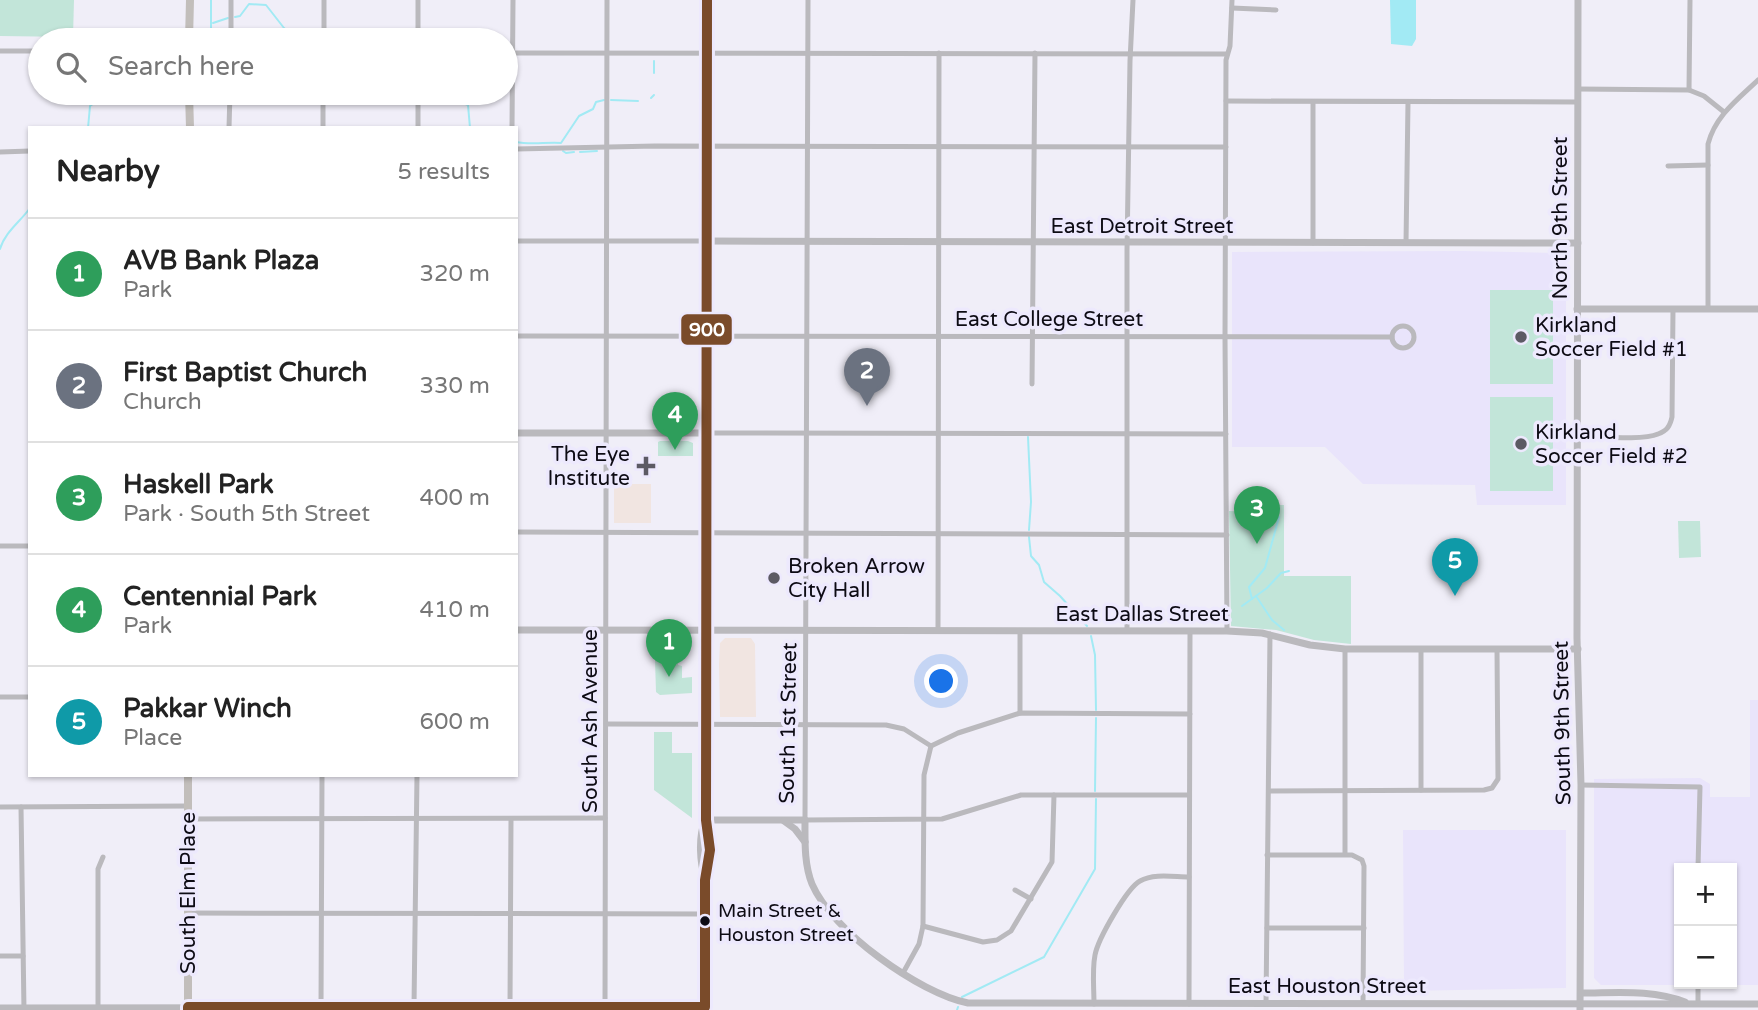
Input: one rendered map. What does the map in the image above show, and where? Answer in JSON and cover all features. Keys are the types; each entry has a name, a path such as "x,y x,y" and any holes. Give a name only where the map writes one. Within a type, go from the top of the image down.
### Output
{"main road":[{"path":"189,28 190,0"},
{"path":"189,105 190,126"},
{"name":"South Elm Place","path":"188,777 188,1008"}],"street":[{"path":"230,28 231,0"},
{"path":"324,0 324,28"},
{"path":"418,0 418,28"},
{"path":"511,28 513,0"},
{"name":"South Ash Avenue","path":"605,1008 607,0"},
{"path":"0,1007 510,1006 705,1009 705,880 710,846 706,820 707,0"},
{"name":"South 1st Street","path":"808,0 805,842 809,876 824,905 849,931 903,973"},
{"path":"1128,631 1128,243 1133,0"},
{"path":"1227,631 1226,102 1232,0"},
{"name":"North 9th Street","path":"1577,436 1578,0"},
{"path":"1689,89 1690,0"},
{"path":"1232,8 1276,10"},
{"path":"0,51 28,51"},
{"path":"518,53 1227,54"},
{"path":"938,631 939,53"},
{"path":"1032,384 1035,53"},
{"path":"1707,309 1707,150 1711,134 1724,112 1758,80"},
{"path":"1578,89 1689,89 1704,96 1724,112"},
{"path":"1226,102 1578,102"},
{"path":"1313,102 1313,243"},
{"path":"1406,243 1408,102"},
{"path":"229,126 230,105"},
{"path":"323,105 323,126"},
{"path":"418,105 418,126"},
{"path":"511,105 512,126"},
{"path":"518,149 607,146 1226,147"},
{"path":"0,152 28,151"},
{"path":"1668,166 1708,165"},
{"path":"518,241 707,241"},
{"name":"East Detroit Street","path":"707,241 1578,243"},
{"path":"1577,309 1758,309"},
{"path":"1577,436 1652,436 1670,426 1673,309"},
{"name":"East College Street","path":"1405,327 1412,330 1414,337 1409,346 1403,348 1396,346 1392,337 1395,330 1405,327"},
{"name":"East College Street","path":"518,336 1392,337"},
{"path":"518,433 1226,434"},
{"name":"South 9th Street","path":"1577,436 1577,649 1581,785 1580,1007"},
{"path":"518,532 1227,535"},
{"path":"0,546 28,546"},
{"name":"East Dallas Street","path":"518,630 1227,631 1270,634 1310,645 1345,649 1577,649"},
{"path":"1020,631 1020,713"},
{"path":"1189,1004 1190,631"},
{"path":"1266,1004 1270,634"},
{"path":"1345,649 1345,854"},
{"path":"1421,649 1422,790"},
{"path":"1269,791 1484,790 1495,785 1498,779 1497,649"},
{"path":"0,698 28,698"},
{"path":"931,746 958,733 1020,713 1190,714"},
{"path":"606,724 895,726 931,746"},
{"path":"903,973 919,944 923,926 924,775 931,746"},
{"path":"321,1006 322,777"},
{"path":"414,1006 416,777"},
{"path":"1581,785 1700,787 1698,863"},
{"path":"923,926 990,942 1003,938 1011,931 1053,858 1054,795"},
{"path":"706,820 924,819 959,815 1014,796 1189,795"},
{"path":"0,807 188,806"},
{"path":"21,807 24,1009"},
{"path":"188,819 605,818"},
{"path":"510,1006 511,819"},
{"path":"781,820 795,829 805,842"},
{"path":"1267,855 1345,854 1357,856 1363,863 1363,1003"},
{"path":"98,1007 98,869 103,857"},
{"path":"1094,1004 1094,960 1098,946 1130,891 1139,881 1150,877 1189,877"},
{"path":"1015,890 1031,899"},
{"path":"188,913 705,914"},
{"path":"1267,928 1364,928"},
{"path":"0,956 23,957"},
{"name":"East Houston Street","path":"903,973 940,995 968,1003 1363,1003 1465,1007 1693,1003 1742,1007 1758,1004"},
{"path":"1581,993 1647,993 1693,1003 1697,989"}],"shaded area":[{"path":"1232,252 1556,253 1566,262 1566,505 1477,505 1475,485 1363,484 1325,447 1232,447"},
{"path":"614,484 651,484 651,523 614,523"},
{"path":"725,638 751,638 755,644 756,717 720,717 720,643"},
{"path":"1750,700 1758,700 1758,985 1737,985 1737,863 1674,863 1674,985 1601,985 1594,978 1594,779 1700,778 1710,784 1710,797 1750,797"},
{"path":"1403,830 1566,830 1566,988 1404,991"}],"green space":[{"path":"0,0 74,0 73,28 28,28 28,36 0,36"},
{"name":"Kirkland Soccer Field #1","path":"1490,290 1553,290 1553,384 1490,384"},
{"name":"Kirkland Soccer Field #2","path":"1490,397 1553,397 1553,491 1490,491"},
{"path":"660,441 693,443 693,456 658,456"},
{"path":"1253,505 1284,505 1284,576 1351,576 1351,644 1314,640 1276,630 1231,626 1229,511 1253,512"},
{"path":"1678,521 1700,521 1701,557 1679,558"},
{"path":"655,660 678,660 678,665 682,666 682,678 692,677 692,693 660,695 656,692"},
{"path":"654,732 672,732 672,753 692,753 692,818 654,790"}],"water":[{"path":"1390,0 1416,0 1416,39 1412,46 1391,44"}],"waterway":[{"path":"211,0 211,28"},
{"path":"235,17 240,16 249,4 266,5 284,28"},
{"path":"213,23 228,18"},
{"path":"654,61 654,73"},
{"path":"651,98 654,95"},
{"path":"518,142 561,143 579,116 593,109 596,102 604,100"},
{"path":"611,100 638,101"},
{"path":"88,126 91,105"},
{"path":"468,105 470,126"},
{"path":"563,151 574,152"},
{"path":"580,152 597,151"},
{"path":"0,249 9,232 28,210"},
{"path":"1028,437 1031,502 1029,530"},
{"path":"1252,599 1249,587 1265,568 1279,517"},
{"path":"1029,537 1031,556 1039,565 1044,582 1087,626"},
{"path":"1242,606 1267,588 1281,573 1289,571"},
{"path":"1256,596 1272,620 1284,630"},
{"path":"1091,636 1095,655 1096,710"},
{"path":"1095,791 1096,718"},
{"path":"962,997 1044,957 1095,869 1096,799"}],"transit line":[{"name":"900","path":"188,1010 188,1007 705,1007 705,880 710,850 706,820 707,0"}],"place":[{"name":"Kirkland Soccer Field #1","path":"1521,337"},
{"name":"First Baptist Church","path":"867,406"},
{"name":"Kirkland Soccer Field #2","path":"1521,444"},
{"name":"Centennial Park","path":"675,450"},
{"name":"The Eye Institute","path":"646,466"},
{"name":"Haskell Park","path":"1257,544"},
{"name":"Broken Arrow City Hall","path":"774,578"},
{"name":"Pakkar Winch","path":"1455,596"},
{"name":"AVB Bank Plaza","path":"669,677"},
{"name":"Main Street & Houston Street","path":"705,921"}]}
